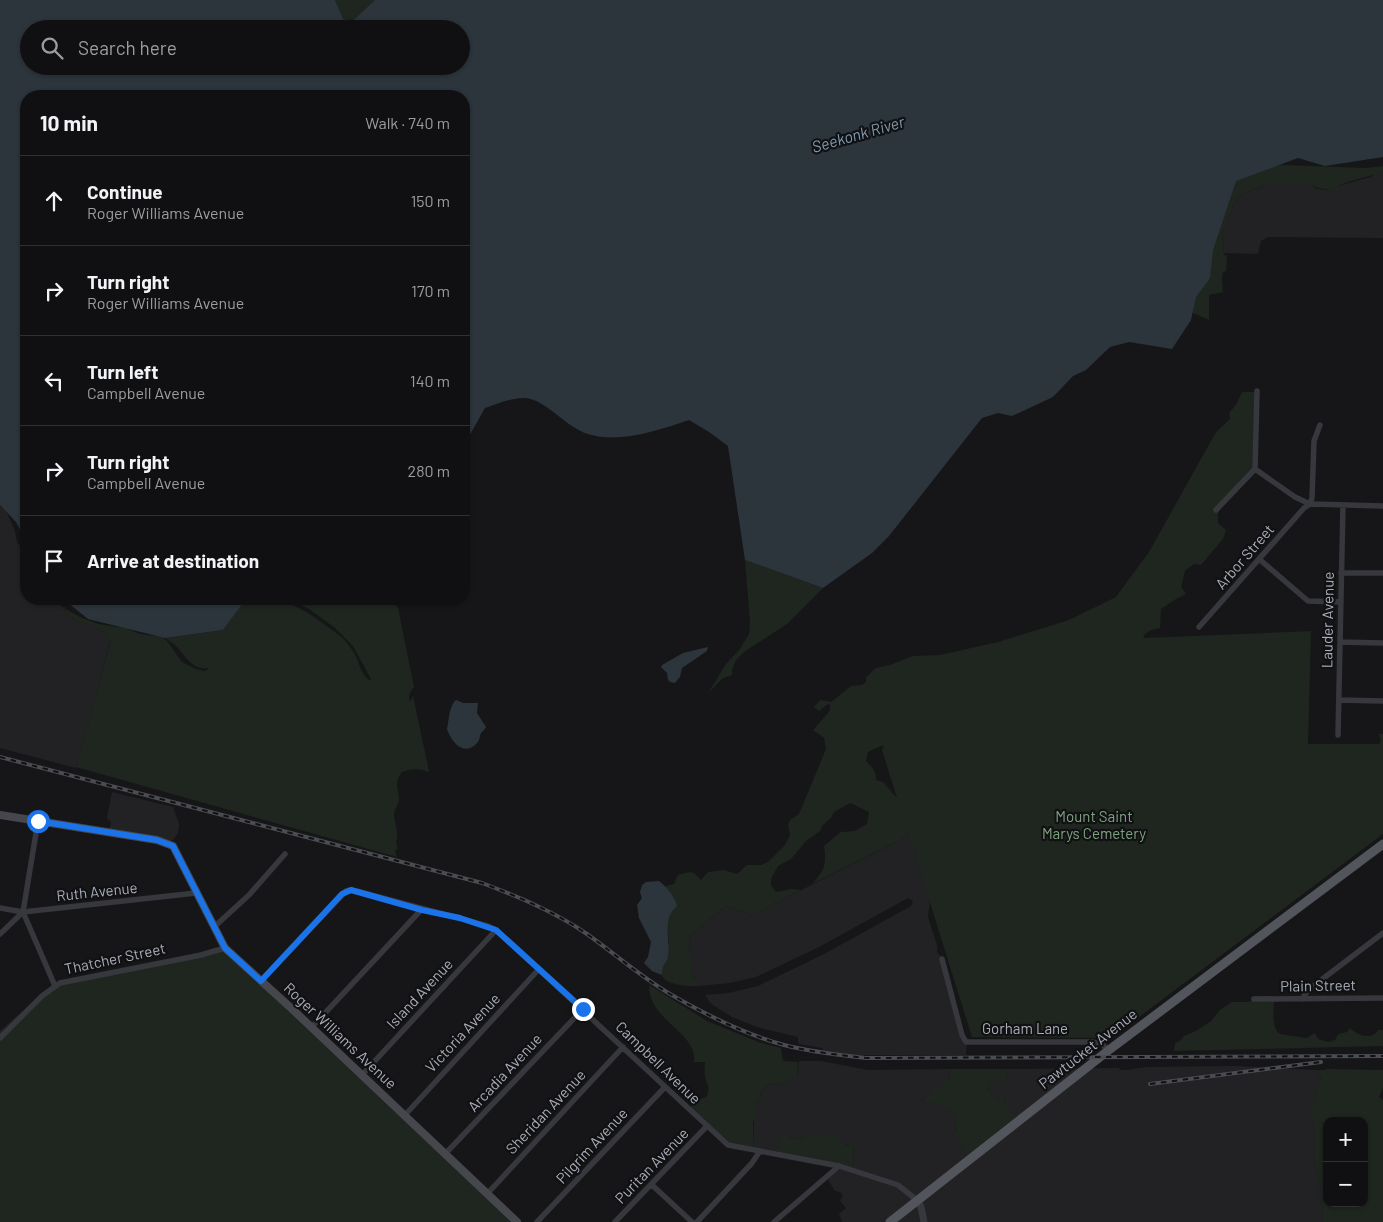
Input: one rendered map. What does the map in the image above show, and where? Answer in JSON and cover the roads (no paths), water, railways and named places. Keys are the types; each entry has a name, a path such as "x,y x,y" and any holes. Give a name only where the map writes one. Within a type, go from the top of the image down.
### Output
{"main road":[{"name":"Roger Williams Avenue","path":"0,815 169,843 175,849 225,948 517,1222"},
{"name":"Pawtucket Avenue","path":"890,1222 1108,1050 1383,844"}],"street":[{"path":"1216,510 1255,469 1257,391"},
{"path":"1310,504 1312,498 1314,441 1320,425"},
{"path":"1255,469 1296,497 1310,504 1383,506"},
{"name":"Arbor Street","path":"1199,627 1304,508 1310,504"},
{"name":"Lauder Avenue","path":"1338,734 1343,505"},
{"path":"1259,559 1308,601 1340,602"},
{"path":"1341,573 1383,573"},
{"path":"1340,642 1383,643"},
{"path":"1339,700 1383,701"},
{"path":"38,821 23,912 55,986"},
{"path":"214,927 249,895 285,854"},
{"name":"Campbell Avenue","path":"261,981 346,891 360,892 422,910 460,918 496,930 728,1146 838,1166 898,1185 918,1201"},
{"name":"Ruth Avenue","path":"0,908 23,912 196,893"},
{"path":"311,1028 422,910"},
{"path":"0,934 23,912"},
{"name":"Island Avenue","path":"361,1076 496,930"},
{"path":"1302,999 1308,990 1383,933"},
{"name":"Thatcher Street","path":"0,1038 42,996 55,986 68,981 201,955 225,948"},
{"name":"Gorham Lane","path":"942,959 962,1035 966,1042 1092,1042 1102,1044 1108,1050"},
{"name":"Victoria Avenue","path":"405,1115 539,969"},
{"name":"Plain Street","path":"1254,999 1383,998"},
{"name":"Arcadia Avenue","path":"445,1154 583,1009"},
{"name":"Sheridan Avenue","path":"487,1194 623,1047"},
{"name":"Pilgrim Avenue","path":"537,1222 665,1087"},
{"name":"Puritan Avenue","path":"615,1222 706,1127"},
{"path":"697,1222 760,1151"},
{"path":"774,1222 838,1166"},
{"path":"652,1185 692,1222"},
{"path":"918,1201 924,1222"}],"water":[{"name":"Seekonk River","path":"0,0 335,0 343,19 346,20 20,20 20,75 470,75 470,20 352,20 375,0 1383,0 1383,157 1325,166 1298,158 1236,181 1213,250 1210,278 1196,297 1191,320 1172,349 1129,342 1110,347 1086,370 1073,376 1053,397 1012,416 998,413 982,418 889,536 872,553 823,588 745,560 728,446 689,420 626,437 600,437 580,431 534,400 521,398 485,408 470,434 470,90 20,90 20,530 16,522 0,505"},
{"path":"70,605 242,605 223,630 165,638 88,619"},
{"path":"708,647 707,651 682,668 680,677 675,683 668,680 667,673 661,667 662,665 683,653"},
{"path":"456,700 463,703 478,703 477,713 486,727 477,743 471,748 467,749 458,746 451,738 447,729 451,709"},
{"path":"659,881 670,892 677,906 669,917 669,950 662,975 652,971 644,963 648,957 651,942 639,918 637,905 642,898 640,892 642,885 646,882"}],"railway":[{"path":"0,757 482,883 523,899 562,919 587,934 638,973 697,1009 769,1041 794,1047 866,1058 1383,1056"},
{"path":"1150,1084 1321,1062"}],"park label":[{"name":"Mount Saint Marys Cemetery","path":"1094,826"}]}
